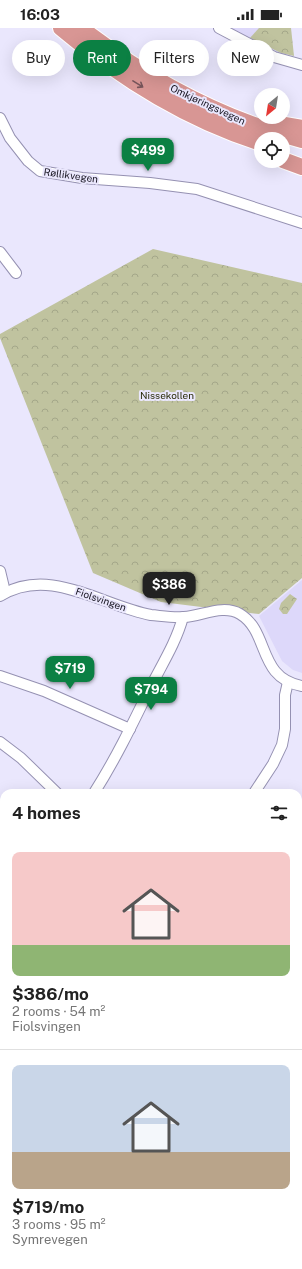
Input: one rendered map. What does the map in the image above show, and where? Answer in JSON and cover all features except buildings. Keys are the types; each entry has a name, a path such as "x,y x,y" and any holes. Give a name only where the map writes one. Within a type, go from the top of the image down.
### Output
{"highway":[{"name":"Omkjøringsvegen","path":"61,28 94,54 160,97 212,124 254,138"},
{"name":"Omkjøringsvegen","path":"81,28 101,44 166,85 207,106 254,136"},
{"path":"270,132 280,124 302,128"},
{"name":"Omkjøringsvegen","path":"290,140 302,140"},
{"path":"290,151 302,155"},
{"path":"290,163 302,167"}],"street":[{"path":"219,28 274,57 302,66"},
{"name":"Røllikvegen","path":"1,122 10,138 28,162 40,171 82,178 150,183 197,190 302,223"},
{"path":"0,252 16,273"},
{"path":"0,571 3,594"},
{"name":"Fiolsvingen","path":"3,594 24,586 60,586 73,589 128,609 167,617 183,617 230,610 245,618 254,630 271,666 276,673 288,682 302,686"},
{"path":"96,789 118,754 177,636 183,617"},
{"path":"0,676 38,689 130,729"},
{"path":"257,789 273,764 282,745 285,729 286,694 288,682"},
{"path":"0,742 21,758 53,789"}],"shaded area":[{"path":"230,28 291,28 290,52 284,56 274,51 274,40 253,40"},
{"path":"302,580 302,673 293,670 282,661 259,616"}],"green space":[{"path":"259,28 291,28 294,56 274,50 274,40 254,40 250,38"},
{"name":"Nissekollen","path":"153,249 302,283 302,578 259,614 161,602 93,573 0,338 0,334"},
{"path":"290,594 297,599 287,614 283,614 279,609 281,603"}]}
